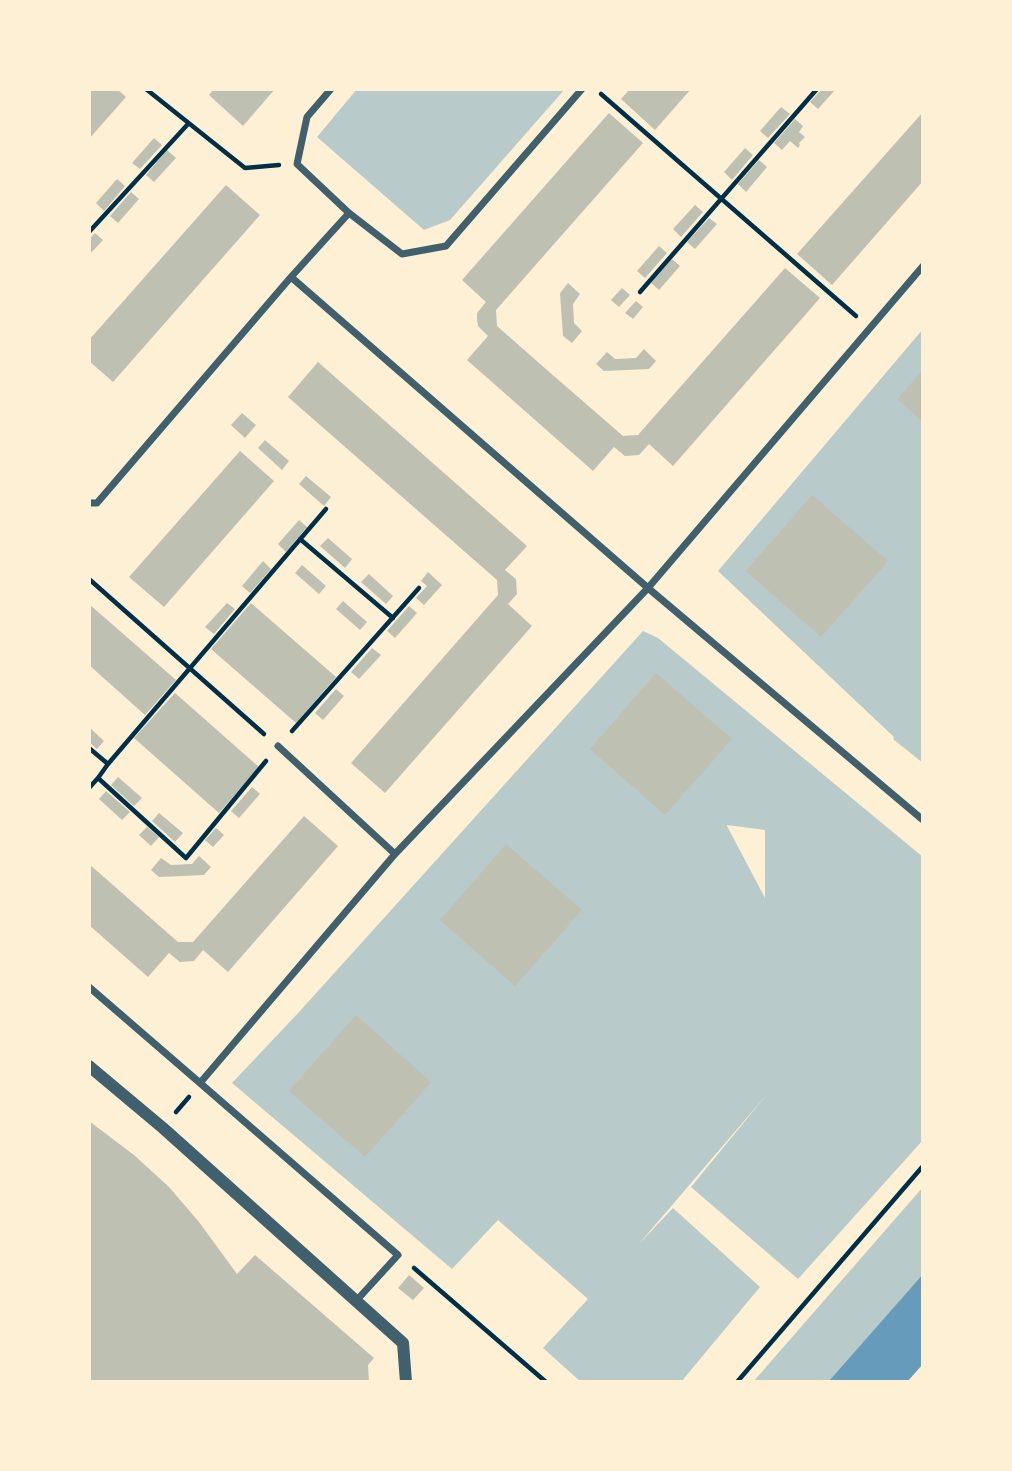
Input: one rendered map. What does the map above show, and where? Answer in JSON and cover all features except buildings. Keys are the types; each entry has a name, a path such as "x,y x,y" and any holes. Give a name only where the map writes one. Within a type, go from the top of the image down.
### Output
{"street":[{"path":"331,89 307,117 297,164 349,213 402,254 446,246 582,89"},
{"path":"89,503 97,503 349,213"},
{"path":"200,1083 395,854 648,588 923,266"},
{"path":"291,277 648,588 923,820"},
{"path":"278,746 395,854"},
{"path":"89,988 398,1255 356,1301"},
{"path":"89,1066 163,1128 403,1343 406,1382"}],"path":[{"path":"146,89 245,168 297,164"},
{"path":"595,89 871,329"},
{"path":"640,292 817,89"},
{"path":"89,232 188,124"},
{"path":"89,748 108,764 327,509"},
{"path":"300,539 393,618"},
{"path":"89,579 278,746"},
{"path":"89,788 98,778"},
{"path":"163,1128 200,1083"},
{"path":"737,1382 923,1166"},
{"path":"398,1255 546,1382"}],"shaded area":[{"path":"357,89 565,89 450,220 424,230 317,137"},
{"path":"923,329 923,763 893,739 894,737 718,571"},
{"path":"643,631 658,638 923,857 923,1140 798,1279 691,1187 768,1093 638,1245 673,1208 760,1287 681,1382 581,1382 543,1348 588,1299 498,1220 452,1269 232,1083","holes":["727,825 765,830 765,898"]},
{"path":"923,1187 923,1274 828,1382 753,1382"}],"water":[{"path":"923,1274 923,1364 907,1382 828,1382"}]}
